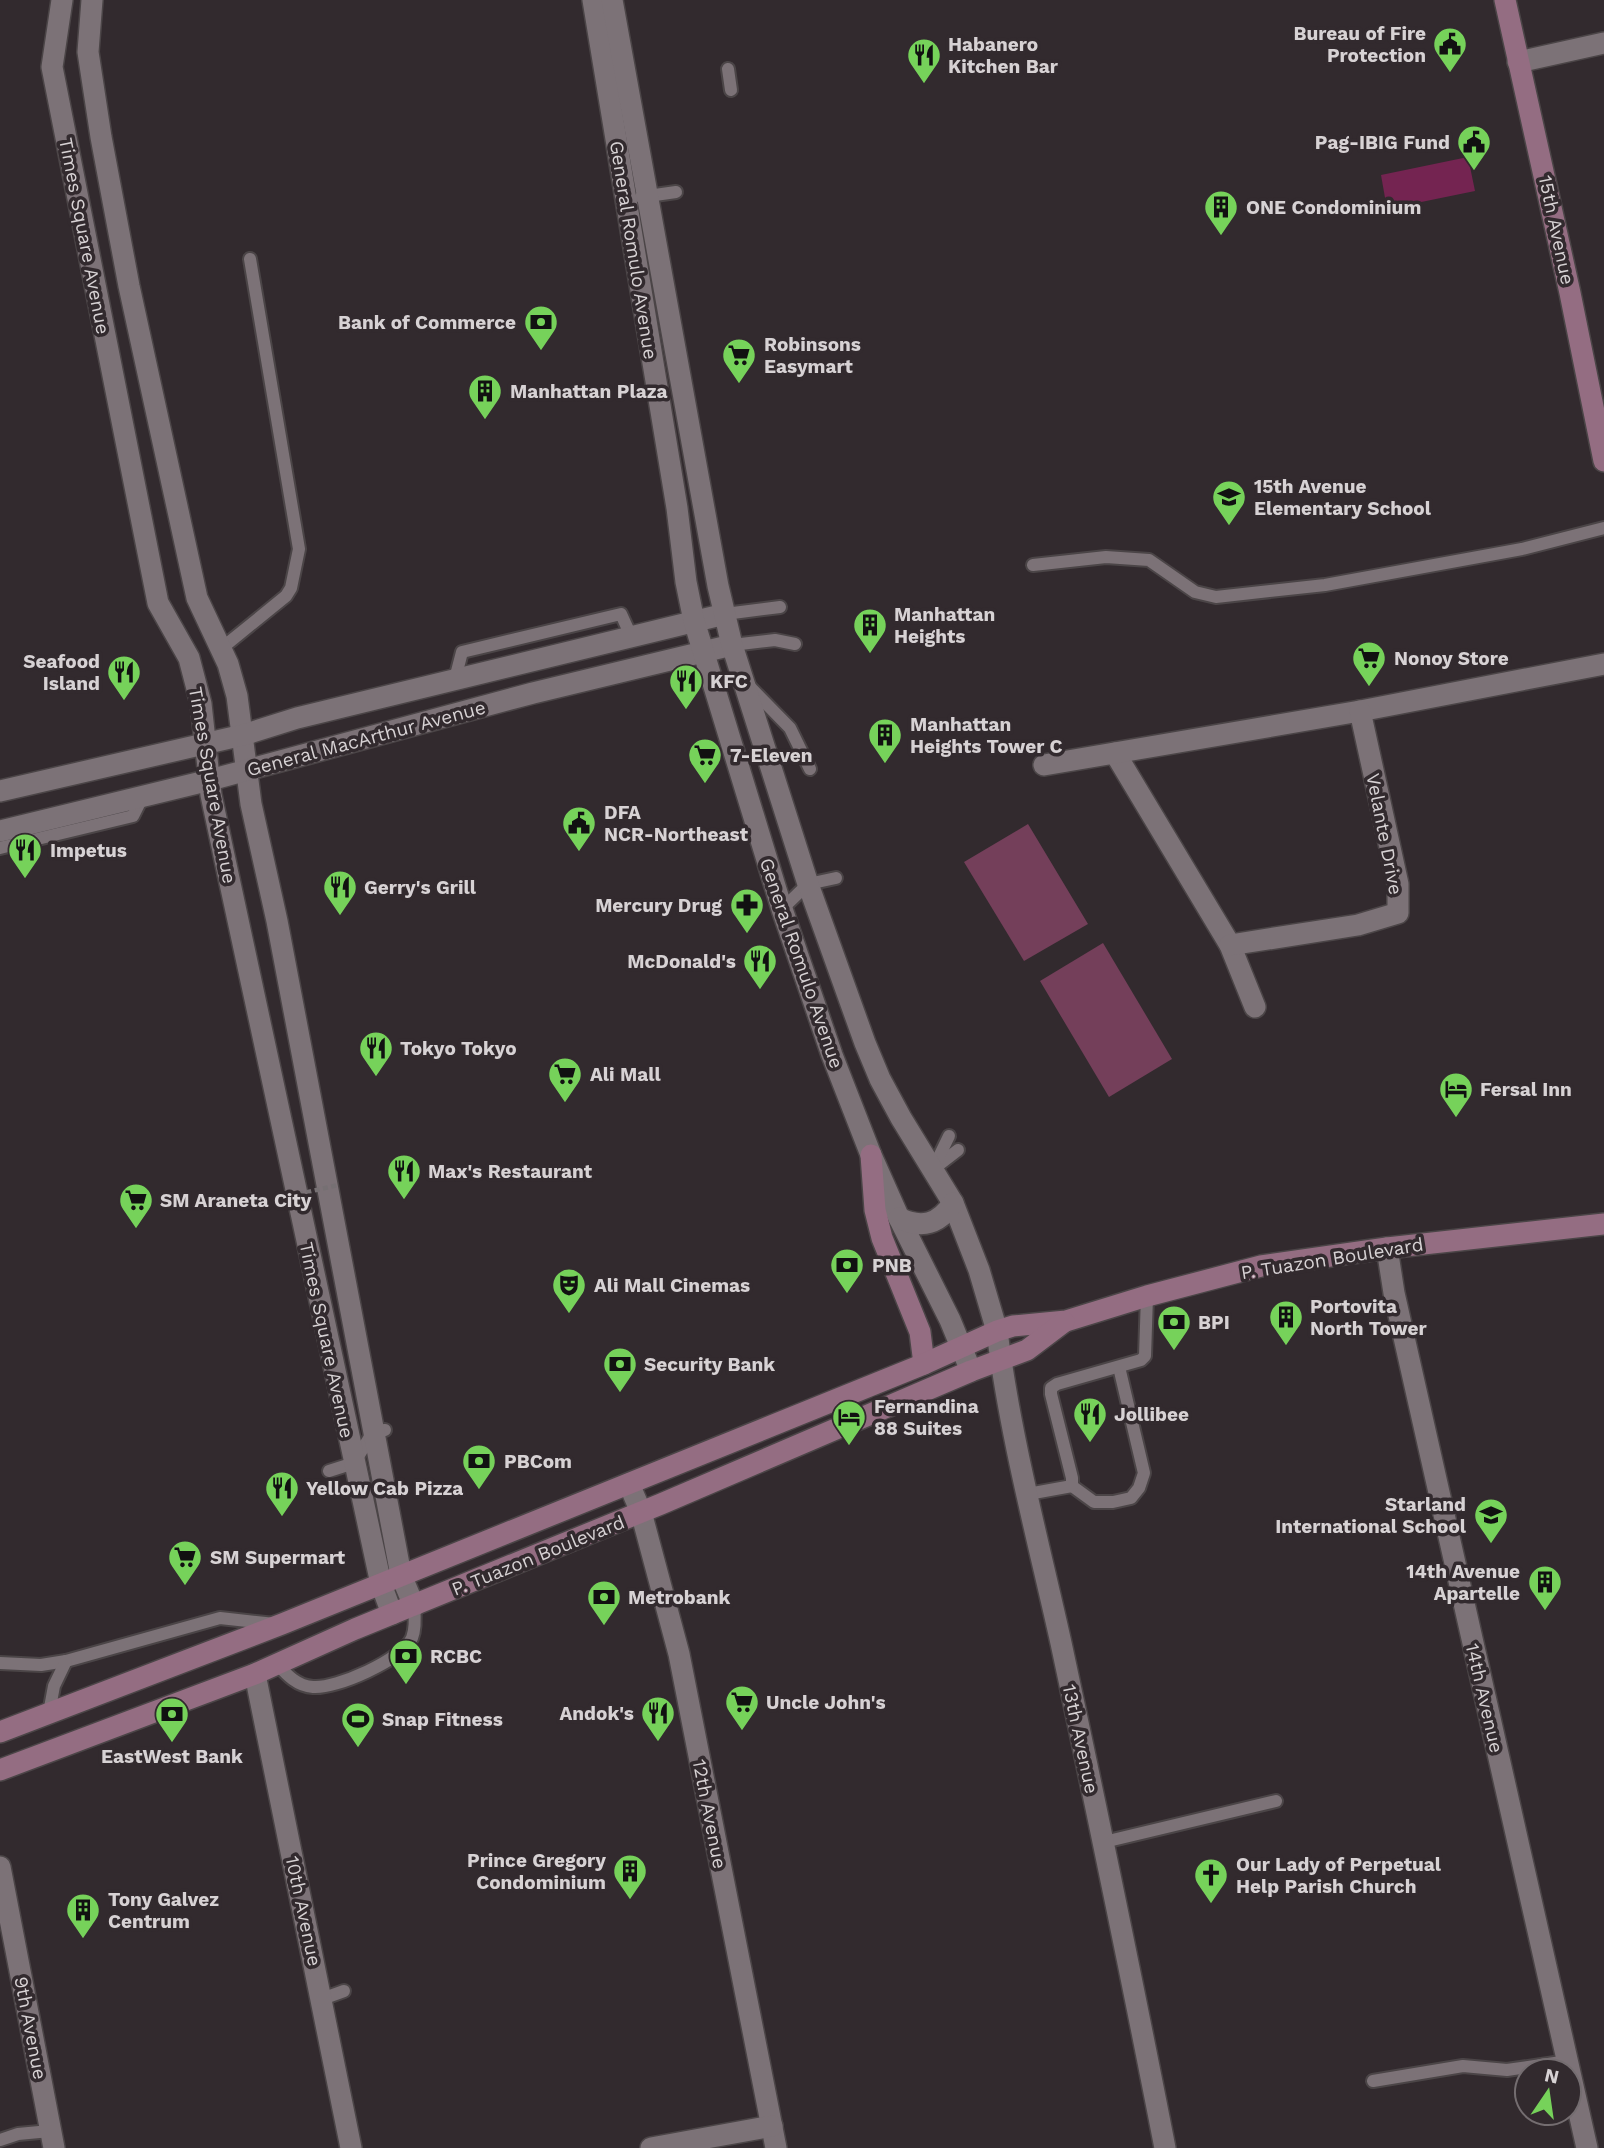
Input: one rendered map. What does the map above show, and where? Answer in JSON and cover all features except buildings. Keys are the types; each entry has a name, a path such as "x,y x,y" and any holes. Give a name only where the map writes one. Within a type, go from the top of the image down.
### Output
{"main road":[{"name":"15th Avenue","path":"1505,0 1604,461"},
{"path":"871,1155 875,1210 920,1332 925,1364"},
{"name":"P. Tuazon Boulevard","path":"0,1732 282,1625 1013,1326 1066,1321 1261,1266 1387,1248 1604,1224"},
{"name":"P. Tuazon Boulevard","path":"0,1770 255,1674 971,1371 1027,1350 1066,1321"}],"street":[{"name":"Times Square Avenue","path":"62,0 52,67 158,603 189,658 201,704 210,780 285,1147 381,1584 392,1614"},
{"name":"Times Square Avenue","path":"92,0 88,52 128,286 197,598 222,648 237,695 251,804 379,1431 401,1575 414,1606"},
{"name":"General Romulo Avenue","path":"593,0 694,621 782,909 871,1155 962,1346 971,1371"},
{"name":"General Romulo Avenue","path":"612,0 724,614 732,645 808,884 880,1079 953,1203 979,1270 998,1331"},
{"path":"1518,62 1604,43"},
{"name":"General MacArthur Avenue","path":"0,791 243,735 289,720 724,614"},
{"name":"General MacArthur Avenue","path":"0,831 210,780 533,694 732,645"},
{"path":"1044,765 1360,711 1604,664"},
{"name":"Velante Drive","path":"1230,945 1358,925 1398,913 1398,884 1360,711"},
{"path":"1115,752 1230,945 1255,1007"},
{"path":"899,1218 923,1225 936,1221 953,1203"},
{"name":"14th Avenue","path":"1387,1248 1396,1306 1567,2057"},
{"name":"13th Avenue","path":"998,1331 1001,1360 1028,1494 1104,1842 1166,2148"},
{"name":"12th Avenue","path":"629,1484 641,1512 679,1654 776,2148"},
{"name":"10th Avenue","path":"255,1674 351,2148"},
{"name":"9th Avenue","path":"0,1867 52,2139"},
{"path":"651,2148 772,2126"},
{"name":"14th Avenue","path":"1582,2127 1587,2148"}],"lane":[{"path":"728,69 731,90"},
{"path":"626,200 676,192"},
{"path":"222,648 286,596 291,588 299,549 250,259"},
{"path":"1033,565 1106,557 1149,560 1195,592 1216,597 1338,582 1522,549 1604,528"},
{"path":"724,614 780,607"},
{"path":"732,645 775,640 796,644"},
{"path":"745,683 790,728 810,769"},
{"path":"0,848 133,816 143,796"},
{"path":"782,909 808,884 836,878"},
{"path":"933,1170 949,1136"},
{"path":"933,1170 958,1150"},
{"path":"1072,1486 1051,1388 1141,1360 1145,1356 1147,1296"},
{"path":"1028,1494 1072,1486 1094,1502 1114,1502 1131,1498 1139,1488 1144,1473 1119,1367"},
{"path":"329,1471 354,1464 379,1431"},
{"path":"277,1664 290,1677 311,1688 324,1687 353,1677 390,1660 407,1645 415,1630 414,1606"},
{"path":"0,1664 41,1665 66,1661 220,1618 282,1625"},
{"path":"49,1713 54,1686 66,1661"},
{"path":"1104,1842 1276,1801"},
{"path":"322,1998 344,1991"},
{"path":"1373,2081 1464,2066 1513,2069"},
{"path":"0,2140 18,2134 52,2139"}],"path":[{"path":"265,1202 338,1185"}],"shaded area":[{"path":"1468,157 1475,191 1387,209 1381,175"},
{"path":"1028,824 1088,924 1024,961 964,862"},
{"path":"1103,943 1172,1059 1109,1097 1040,981"}],"place":[{"name":"Bureau of Fire Protection","path":"1450,74"},
{"name":"Habanero Kitchen Bar","path":"924,85"},
{"name":"Pag-IBIG Fund","path":"1474,172"},
{"name":"ONE Condominium","path":"1221,237"},
{"name":"Bank of Commerce","path":"541,352"},
{"name":"Robinsons Easymart","path":"739,385"},
{"name":"Manhattan Plaza","path":"485,421"},
{"name":"15th Avenue Elementary School","path":"1229,527"},
{"name":"Manhattan Heights","path":"870,655"},
{"name":"Nonoy Store","path":"1369,688"},
{"name":"Seafood Island","path":"124,702"},
{"name":"KFC","path":"686,711"},
{"name":"Manhattan Heights Tower C","path":"885,765"},
{"name":"7-Eleven","path":"705,785"},
{"name":"DFA NCR-Northeast","path":"579,853"},
{"name":"Impetus","path":"25,880"},
{"name":"Gerry's Grill","path":"340,917"},
{"name":"Mercury Drug","path":"747,935"},
{"name":"McDonald's","path":"760,991"},
{"name":"Tokyo Tokyo","path":"376,1078"},
{"name":"Ali Mall","path":"565,1104"},
{"name":"Fersal Inn","path":"1456,1119"},
{"name":"Max's Restaurant","path":"404,1201"},
{"name":"SM Araneta City","path":"136,1230"},
{"name":"PNB","path":"847,1295"},
{"name":"Ali Mall Cinemas","path":"569,1315"},
{"name":"Portovita North Tower","path":"1286,1347"},
{"name":"BPI","path":"1174,1352"},
{"name":"Security Bank","path":"620,1394"},
{"name":"Jollibee","path":"1090,1444"},
{"name":"Fernandina 88 Suites","path":"849,1447"},
{"name":"PBCom","path":"479,1491"},
{"name":"Yellow Cab Pizza","path":"282,1518"},
{"name":"Starland International School","path":"1491,1545"},
{"name":"SM Supermart","path":"185,1587"},
{"name":"14th Avenue Apartelle","path":"1545,1612"},
{"name":"Metrobank","path":"604,1627"},
{"name":"RCBC","path":"406,1686"},
{"name":"Uncle John's","path":"742,1732"},
{"name":"Andok's","path":"658,1743"},
{"name":"EastWest Bank","path":"172,1744"},
{"name":"Snap Fitness","path":"358,1749"},
{"name":"Prince Gregory Condominium","path":"630,1901"},
{"name":"Our Lady of Perpetual Help Parish Church","path":"1211,1905"},
{"name":"Tony Galvez Centrum","path":"83,1940"}]}
